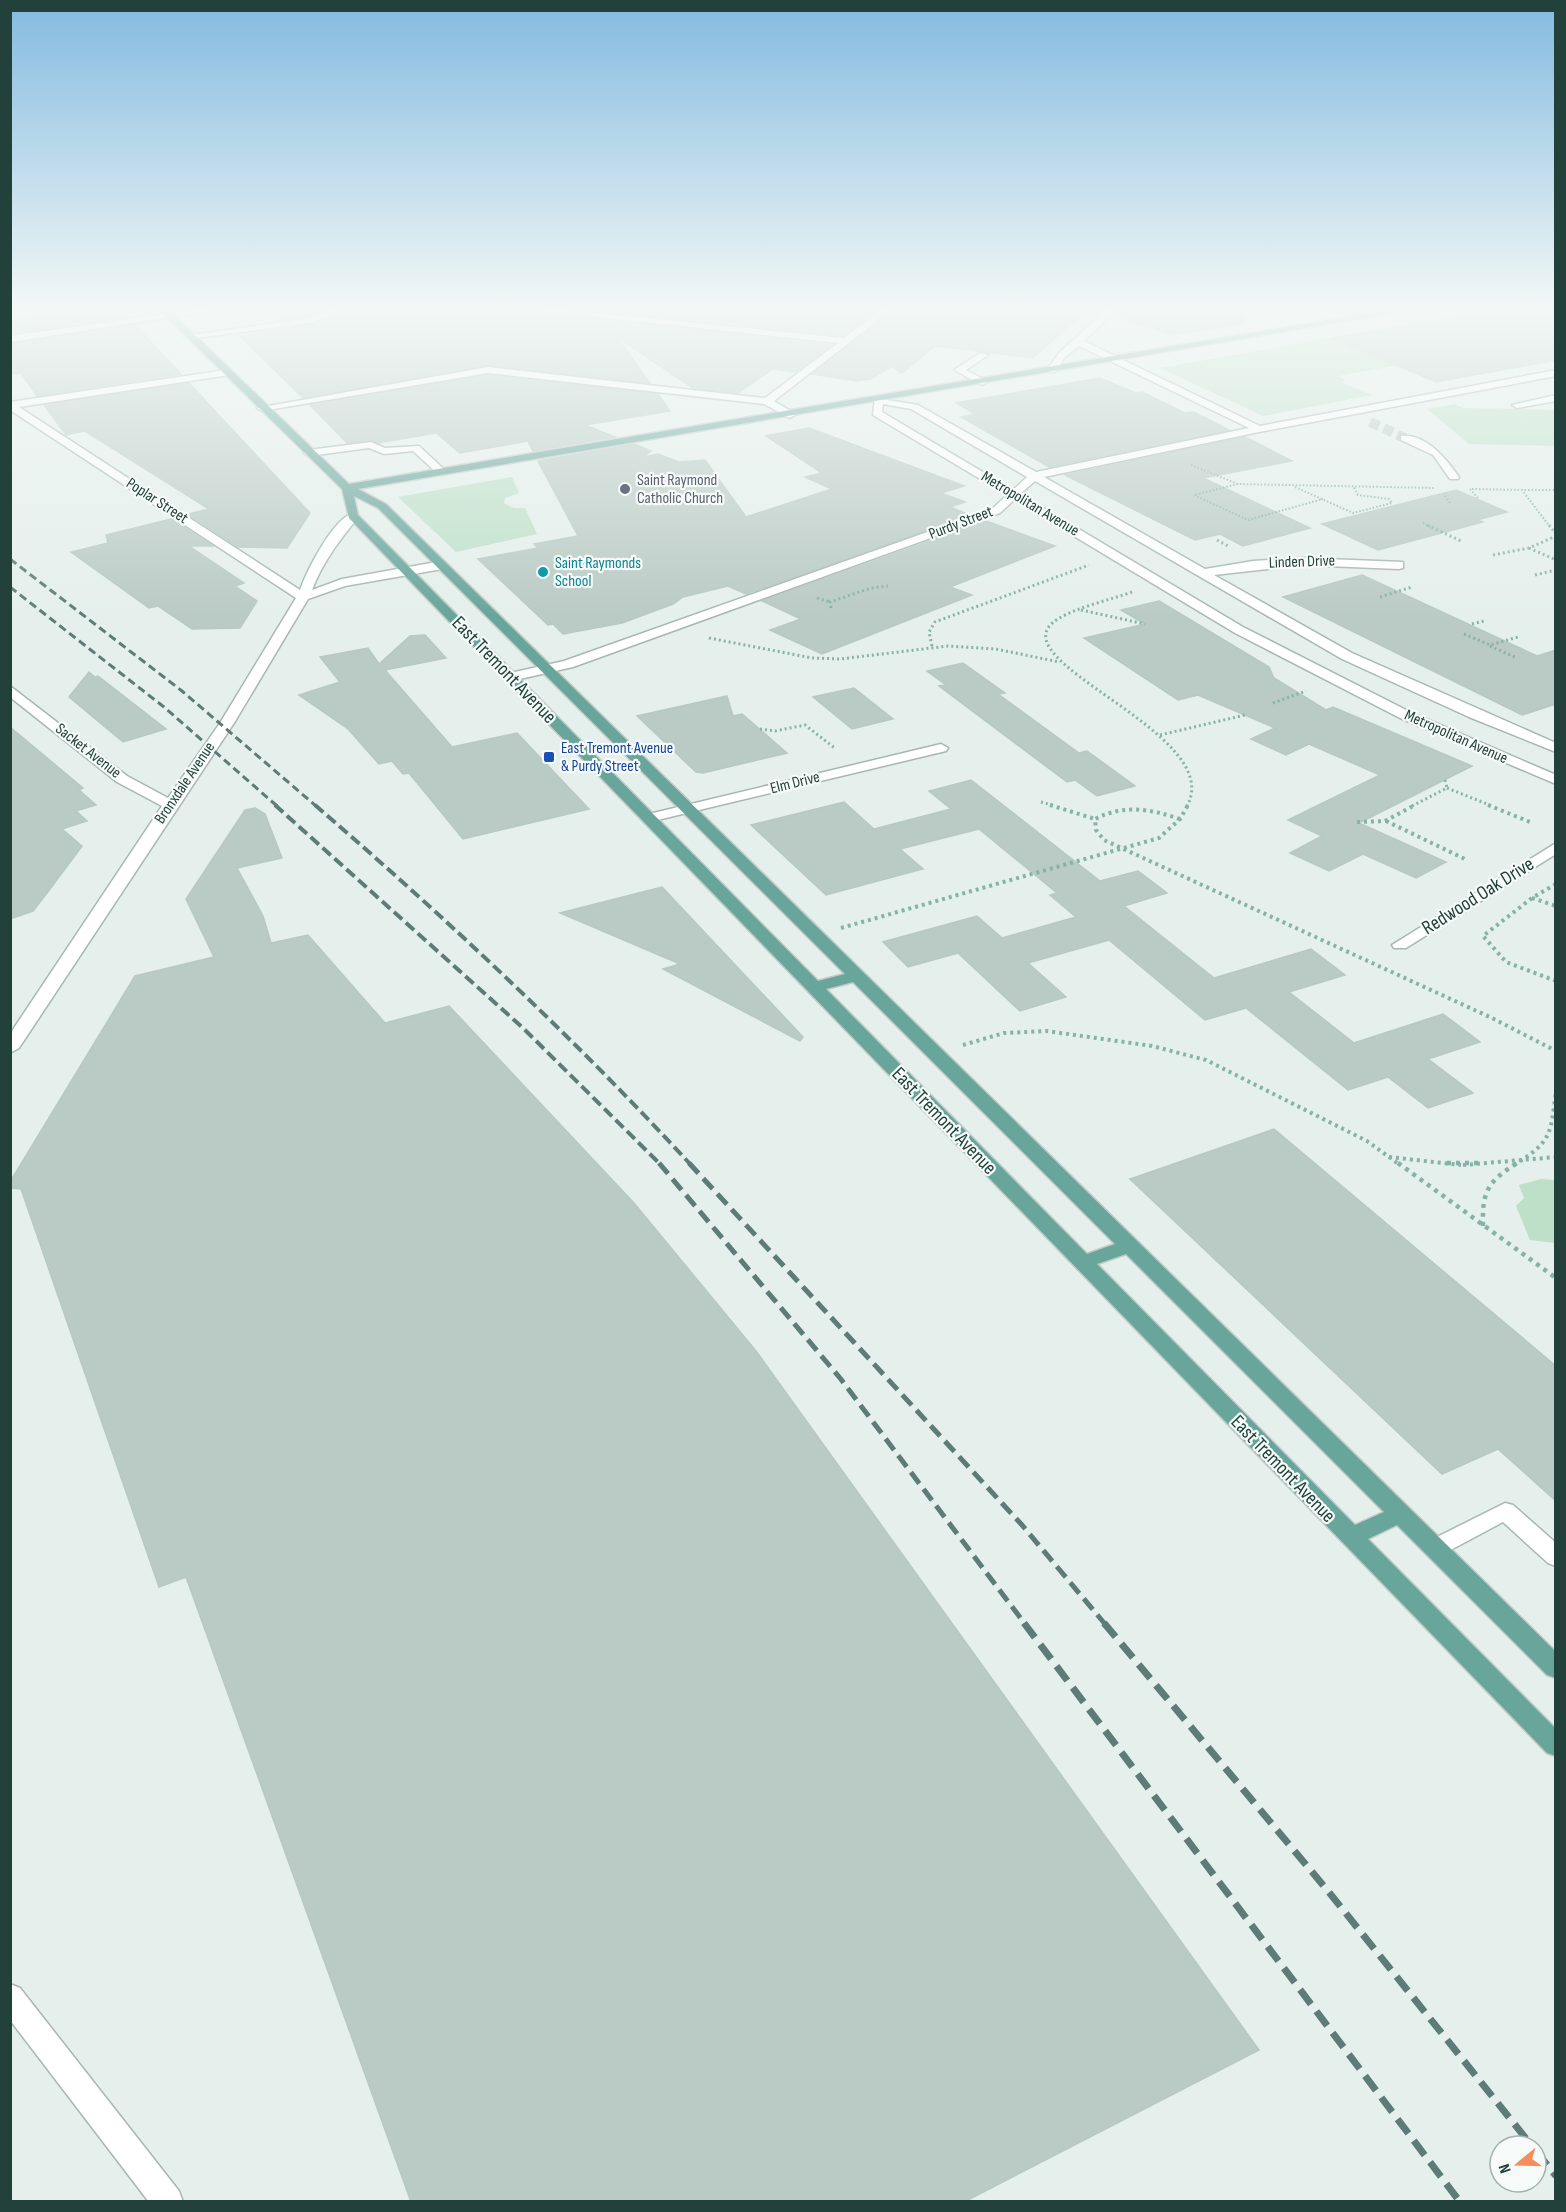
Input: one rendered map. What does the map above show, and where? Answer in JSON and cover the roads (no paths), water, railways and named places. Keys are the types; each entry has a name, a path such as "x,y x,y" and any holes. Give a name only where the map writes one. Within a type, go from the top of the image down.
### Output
{"main road":[{"name":"East Tremont Avenue","path":"264,410 347,488 382,506 1556,1668"},
{"path":"353,516 347,488 818,410"},
{"name":"East Tremont Avenue","path":"353,516 1556,1746"},
{"path":"815,987 855,976"},
{"path":"1082,1263 1129,1246"},
{"path":"1350,1537 1401,1514"}],"street":[{"name":"Poplar Street","path":"18,410 303,597"},
{"path":"782,410 790,415"},
{"name":"Metropolitan Avenue","path":"877,410 877,413 1194,604 1405,715 1556,780"},
{"name":"Metropolitan Avenue","path":"920,410 1354,659 1474,714 1556,748"},
{"path":"1220,410 1259,429"},
{"path":"1034,476 1359,410"},
{"path":"1349,412 1370,422"},
{"path":"1405,438 1437,453 1454,477"},
{"path":"309,453 355,446 371,446 384,451 415,448 442,472"},
{"name":"Purdy Street","path":"511,676 579,661 996,511 1034,476"},
{"name":"Bronxdale Avenue","path":"10,1048 170,805 227,723 303,597 313,571 337,534 353,516"},
{"name":"Linden Drive","path":"1205,573 1272,562 1322,560 1399,565"},
{"path":"303,597 342,583 442,565"},
{"path":"1317,670 1354,659"},
{"name":"Sacket Avenue","path":"10,690 122,779 170,805"},
{"name":"Elm Drive","path":"649,818 941,747"},
{"name":"Redwood Oak Drive","path":"1400,945 1556,847"},
{"path":"1435,1548 1505,1511 1556,1557"},
{"path":"10,1997 168,2202"}],"tunnel":[{"path":"1370,422 1405,438"}],"railway":[{"path":"10,559 182,691 316,806"},
{"path":"10,587 164,707 277,806"},
{"path":"275,805 523,1028 659,1163"},
{"path":"315,805 508,979 691,1165"},
{"path":"659,1163 840,1378 1025,1624"},
{"path":"689,1163 1022,1525 1105,1624"},
{"path":"1024,1623 1460,2202"},
{"path":"1104,1623 1328,1891 1522,2134"},
{"path":"1548,2166 1556,2176"}],"place":[{"name":"Saint Raymond Catholic Church","path":"625,489"},
{"name":"Saint Raymonds School","path":"543,572"},
{"name":"East Tremont Avenue & Purdy Street","path":"549,757"}]}
